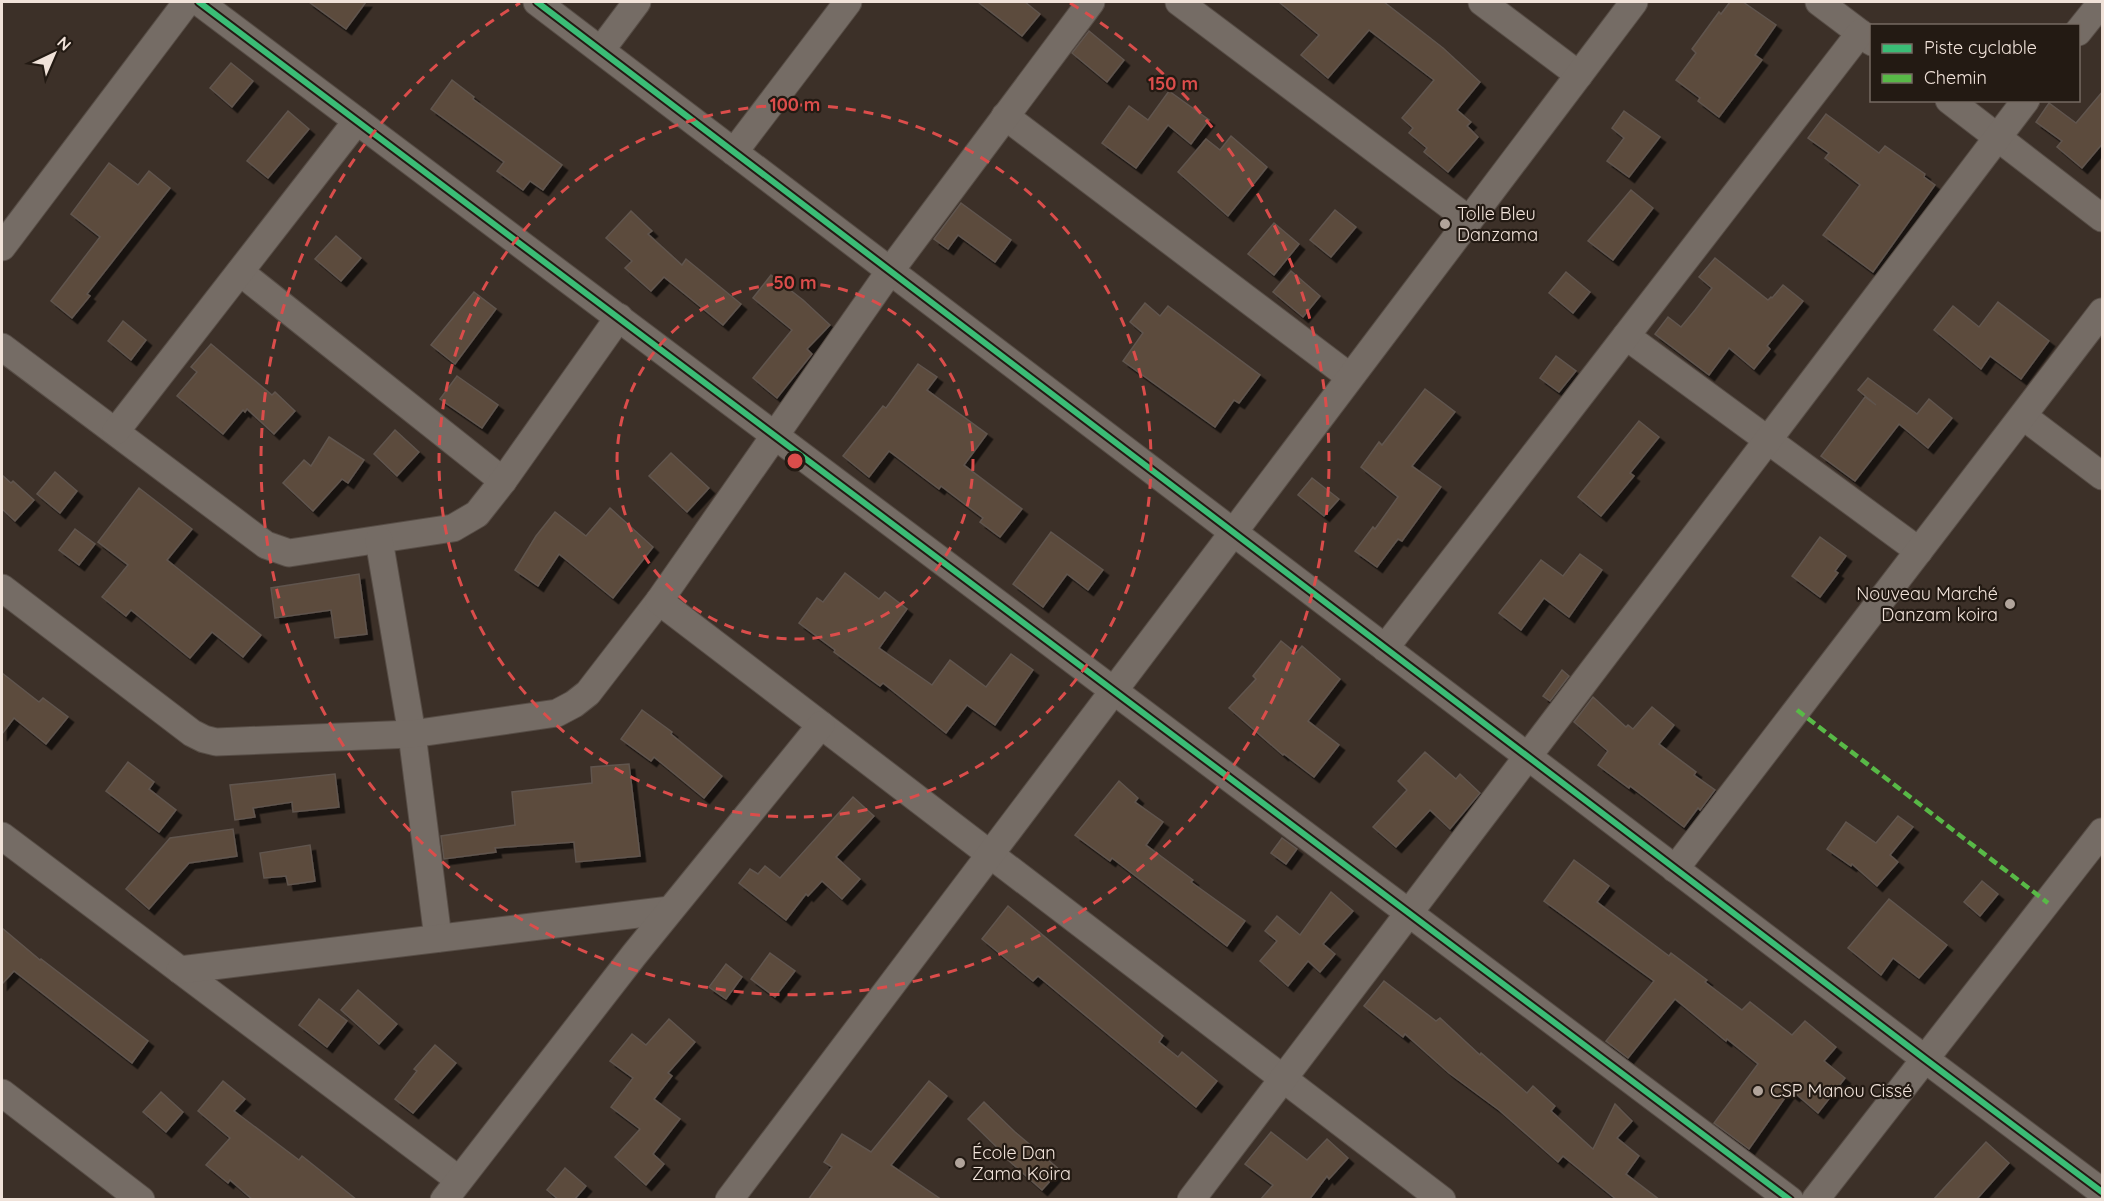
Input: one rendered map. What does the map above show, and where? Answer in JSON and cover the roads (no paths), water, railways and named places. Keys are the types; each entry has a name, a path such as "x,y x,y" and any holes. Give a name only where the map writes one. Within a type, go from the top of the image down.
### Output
{"street":[{"path":"2,248 187,2"},
{"path":"199,2 1790,1200"},
{"path":"537,2 1925,1059 2100,1186"},
{"path":"601,50 637,2"},
{"path":"734,152 848,2"},
{"path":"2,590 192,733 216,742 412,734 557,713 574,704 588,693 659,601 890,271 1091,2"},
{"path":"1179,2 1469,220"},
{"path":"1482,2 1579,75"},
{"path":"729,1200 1634,2"},
{"path":"1385,648 1626,336 1866,37 1818,2"},
{"path":"2080,31 2102,2"},
{"path":"1952,102 2103,218"},
{"path":"1191,1200 2025,102"},
{"path":"1005,117 1350,377"},
{"path":"116,431 357,121"},
{"path":"240,272 503,481"},
{"path":"1675,869 2103,312"},
{"path":"2,347 266,545 289,553 453,528 467,522 477,514 503,481 618,317"},
{"path":"1626,336 1919,551"},
{"path":"2023,416 2103,476"},
{"path":"379,540 412,734 438,938"},
{"path":"659,601 1283,1078 1433,1197"},
{"path":"2,836 180,969 451,1190 670,910 821,725"},
{"path":"1815,1200 2103,832"},
{"path":"180,969 670,910"},
{"path":"2,1093 141,1200"}],"place":[{"name":"Tolle Bleu Danzama","path":"1445,224"},
{"name":"Nouveau Marché Danzam koira","path":"2010,604"},
{"name":"CSP Manou Cissé","path":"1758,1091"},
{"name":"École Dan Zama Koira","path":"960,1163"}]}
